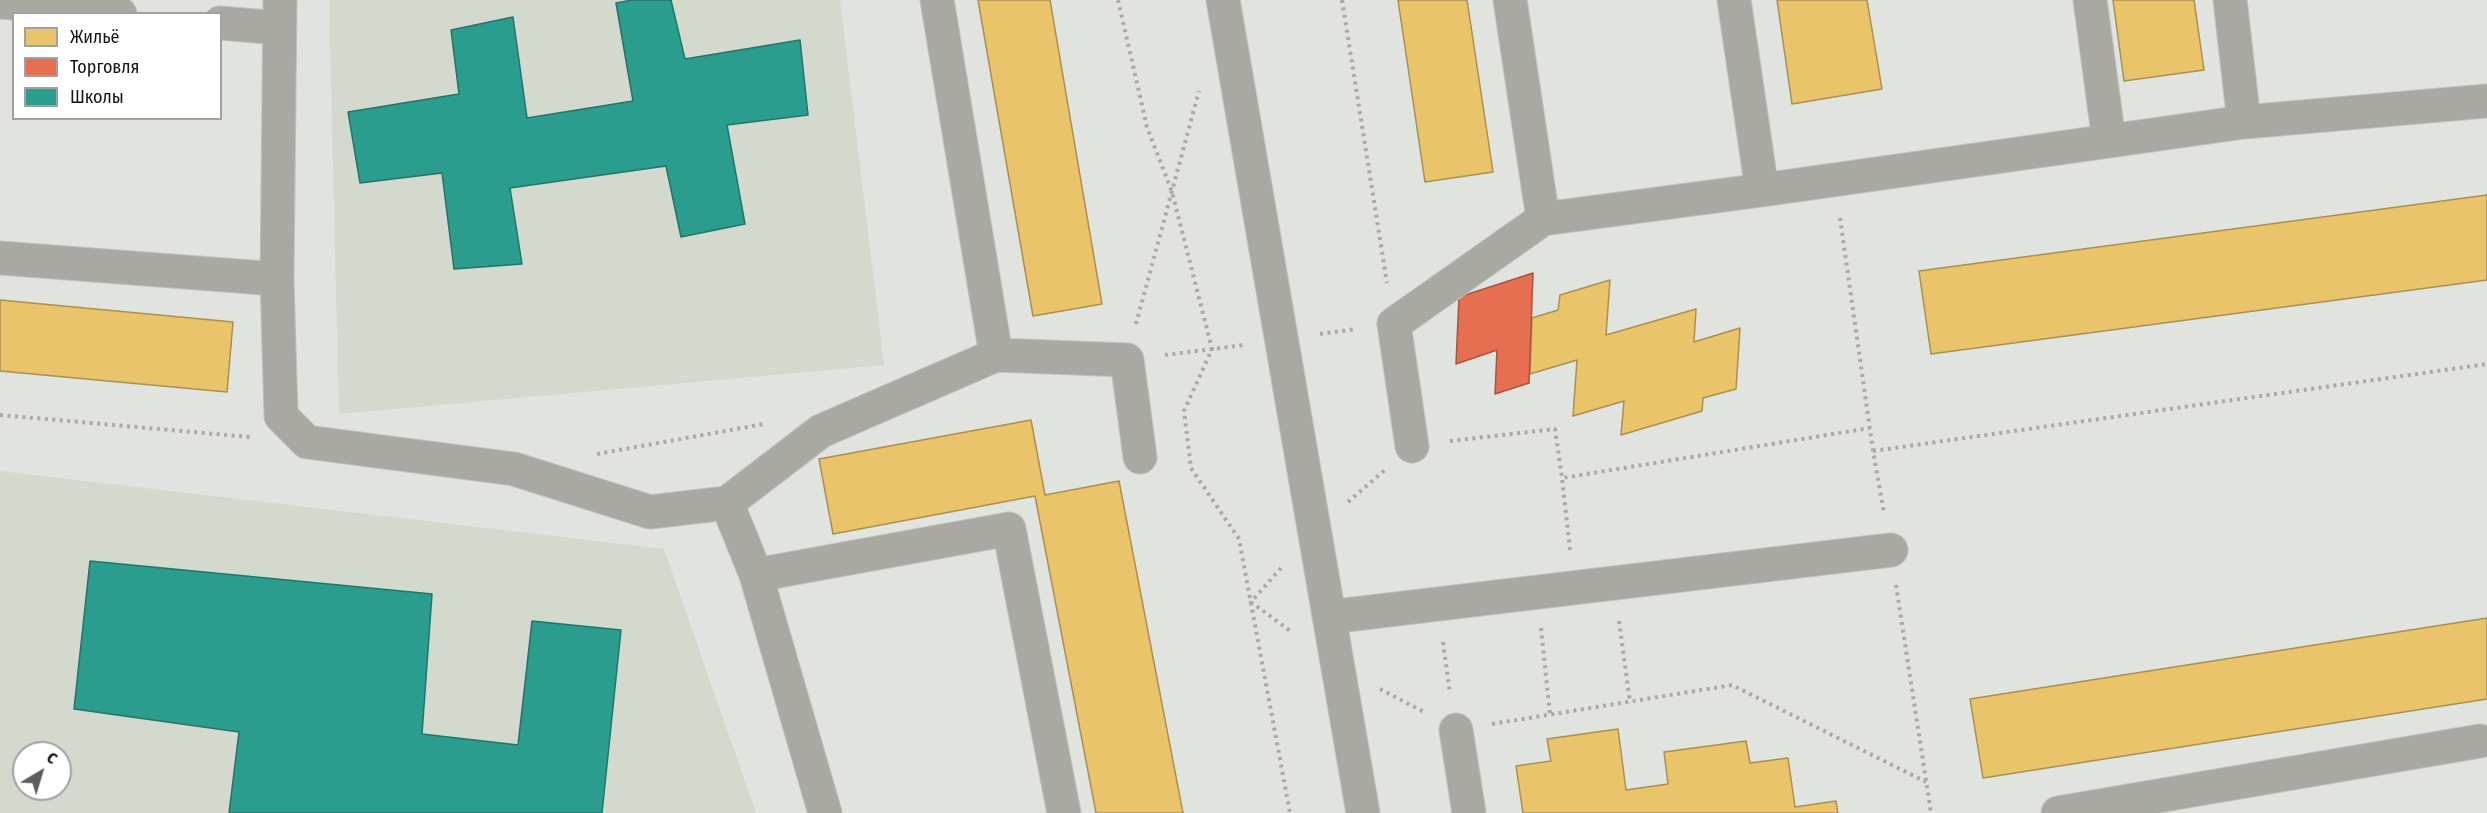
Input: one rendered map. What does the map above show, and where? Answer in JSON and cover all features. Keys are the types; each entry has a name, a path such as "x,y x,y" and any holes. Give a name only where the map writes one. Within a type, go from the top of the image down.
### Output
{"street":[{"path":"938,0 996,355"},
{"path":"1223,0 1363,813"},
{"path":"1510,0 1543,219"},
{"path":"1734,0 1762,190"},
{"path":"2090,0 2109,141"},
{"path":"2230,0 2244,122"},
{"path":"0,2 100,12"},
{"path":"222,23 279,14 277,279 280,416 307,442 514,469 650,512 727,503 821,430 996,355 1127,360 1140,457"},
{"path":"1412,446 1394,324 1543,219 2244,122 2487,101"},
{"path":"0,258 277,279"},
{"path":"727,503 756,575 825,813"},
{"path":"756,575 1009,529 1065,813"},
{"path":"1329,617 1891,550"},
{"path":"1456,730 1469,813"},
{"path":"2058,813 2095,809 2480,741"}],"path":[{"path":"1118,0 1147,127 1172,192 1212,349 1184,411 1191,468 1239,539 1290,813"},
{"path":"1342,0 1394,324"},
{"path":"1127,360 1199,90"},
{"path":"1834,180 1873,451 1891,550 1931,813"},
{"path":"1873,451 2487,364"},
{"path":"0,415 307,442"},
{"path":"595,454 769,424"},
{"path":"1562,478 1870,428"},
{"path":"1314,532 1412,446 1555,429 1574,586"},
{"path":"1614,582 1630,702"},
{"path":"1537,591 1550,715"},
{"path":"1437,604 1456,730 1732,685 1926,782"}],"shaded area":[{"path":"329,0 840,0 884,365 339,414"},
{"path":"0,471 664,549 756,813 0,813"}],"building: Жильё":[{"path":"978,0 1050,0 1102,304 1033,316"},
{"path":"1398,0 1467,0 1493,172 1425,182"},
{"path":"1777,0 1867,0 1882,89 1792,104"},
{"path":"2113,0 2194,0 2204,70 2124,81"},
{"path":"2487,195 2487,280 1931,354 1919,271"},
{"path":"1610,280 1606,335 1696,309 1694,342 1740,328 1736,389 1703,398 1702,411 1621,435 1624,401 1573,416 1577,360 1530,374 1532,318 1558,310 1560,295"},
{"path":"0,300 233,322 227,392 0,371"},
{"path":"1031,420 1045,495 1119,481 1183,813 1096,813 1035,496 833,534 819,459"},
{"path":"2487,618 2487,699 1983,778 1970,699"},
{"path":"1618,729 1626,790 1668,784 1664,752 1746,741 1750,763 1788,758 1795,807 1836,801 1838,813 1523,813 1516,766 1551,761 1547,739"}],"building: Торговля":[{"path":"1533,273 1529,383 1495,394 1497,350 1456,364 1459,297"}],"building: Школы":[{"path":"632,0 671,0 685,59 800,40 808,115 727,125 745,224 681,237 666,166 510,188 522,264 454,269 442,173 360,183 348,112 459,94 451,30 513,17 527,118 633,101 616,3"},
{"path":"90,561 432,594 422,734 518,745 532,621 621,630 602,813 229,813 239,732 74,709"}]}
